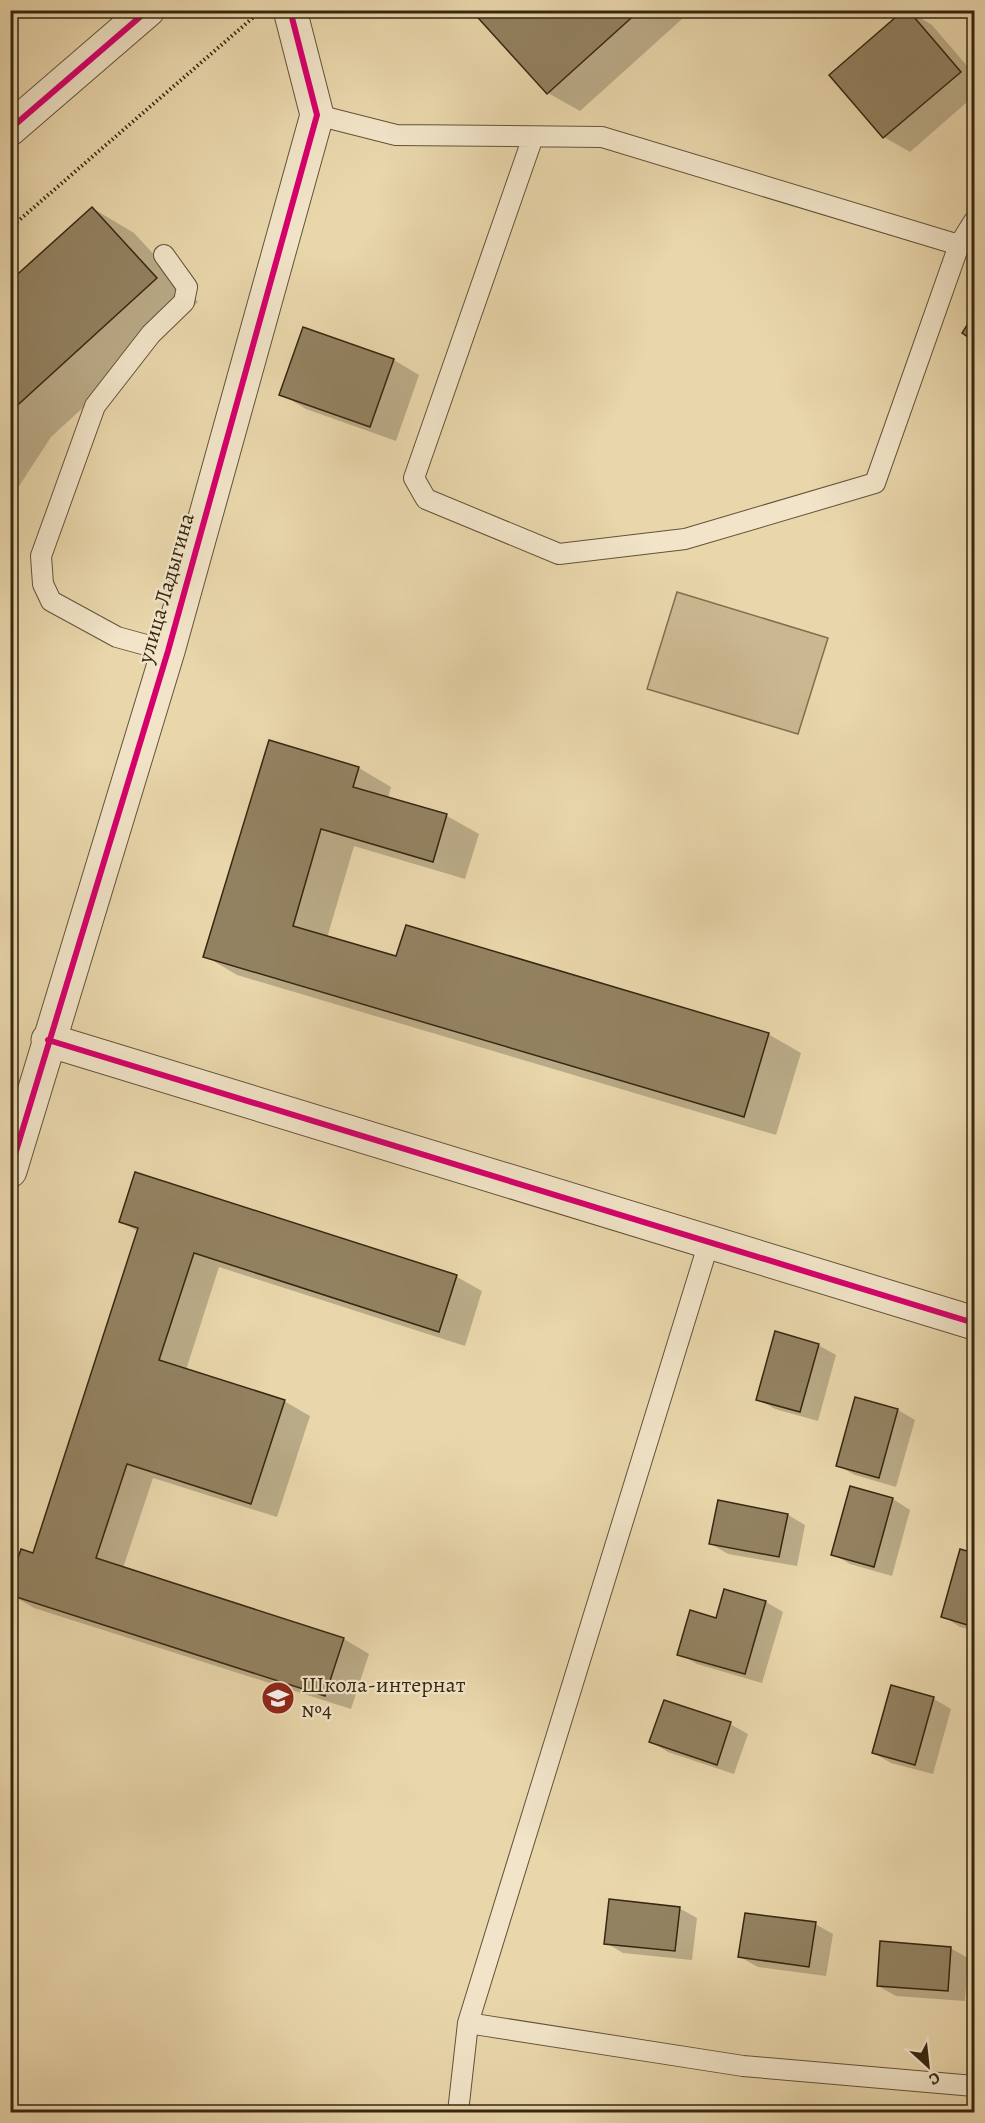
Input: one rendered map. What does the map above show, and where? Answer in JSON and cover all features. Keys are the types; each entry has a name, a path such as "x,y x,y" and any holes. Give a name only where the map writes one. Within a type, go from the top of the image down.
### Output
{"street":[{"path":"10,129 148,10"},
{"name":"улица Ладыгина","path":"10,1172 48,1040 168,651 317,116 290,10"},
{"path":"48,1040 975,1323"}],"lane":[{"path":"317,116 396,135 602,137 959,245"},
{"path":"533,137 414,478 426,499 558,554 685,539 875,483 959,245 975,221"},
{"path":"164,255 188,287 184,302 151,334 95,406 41,556 43,584 51,600 117,637 168,651"},
{"path":"458,2112 468,2023 709,1242"},
{"path":"468,2023 743,2066 975,2086"}],"path":[{"path":"10,228 261,10"}],"shaded area":[{"path":"677,592 828,638 798,734 647,689"}],"building":[{"path":"471,10 640,10 547,94"},
{"path":"904,10 908,10 961,72 883,138 829,75"},
{"path":"92,207 157,278 10,412 10,281"},
{"path":"974,314 974,341 962,333"},
{"path":"303,327 394,359 370,427 279,395"},
{"path":"269,740 359,767 353,787 447,814 433,862 321,829 293,926 396,956 406,925 769,1033 744,1117 203,957"},
{"path":"135,1172 457,1275 439,1332 194,1253 159,1360 285,1400 251,1504 127,1464 96,1558 344,1638 325,1696 10,1595 10,1582 21,1549 33,1553 138,1228 119,1222"},
{"path":"775,1331 819,1344 800,1412 756,1400"},
{"path":"855,1397 898,1409 879,1478 836,1466"},
{"path":"850,1486 893,1498 874,1567 831,1555"},
{"path":"718,1500 788,1514 779,1557 709,1544"},
{"path":"960,1549 974,1553 974,1627 941,1617"},
{"path":"724,1589 766,1601 745,1674 677,1655 690,1610 716,1618"},
{"path":"891,1685 934,1697 915,1765 872,1753"},
{"path":"664,1700 731,1722 717,1765 649,1742"},
{"path":"609,1899 680,1907 675,1951 604,1944"},
{"path":"745,1913 816,1922 809,1967 738,1957"},
{"path":"880,1941 951,1947 948,1991 877,1986"}],"cycle path":[{"path":"10,129 148,10"},
{"path":"10,1171 168,651 317,115 290,10"},
{"path":"48,1040 974,1323"}],"place":[{"name":"Школа-интернат №4","path":"278,1698"}]}
